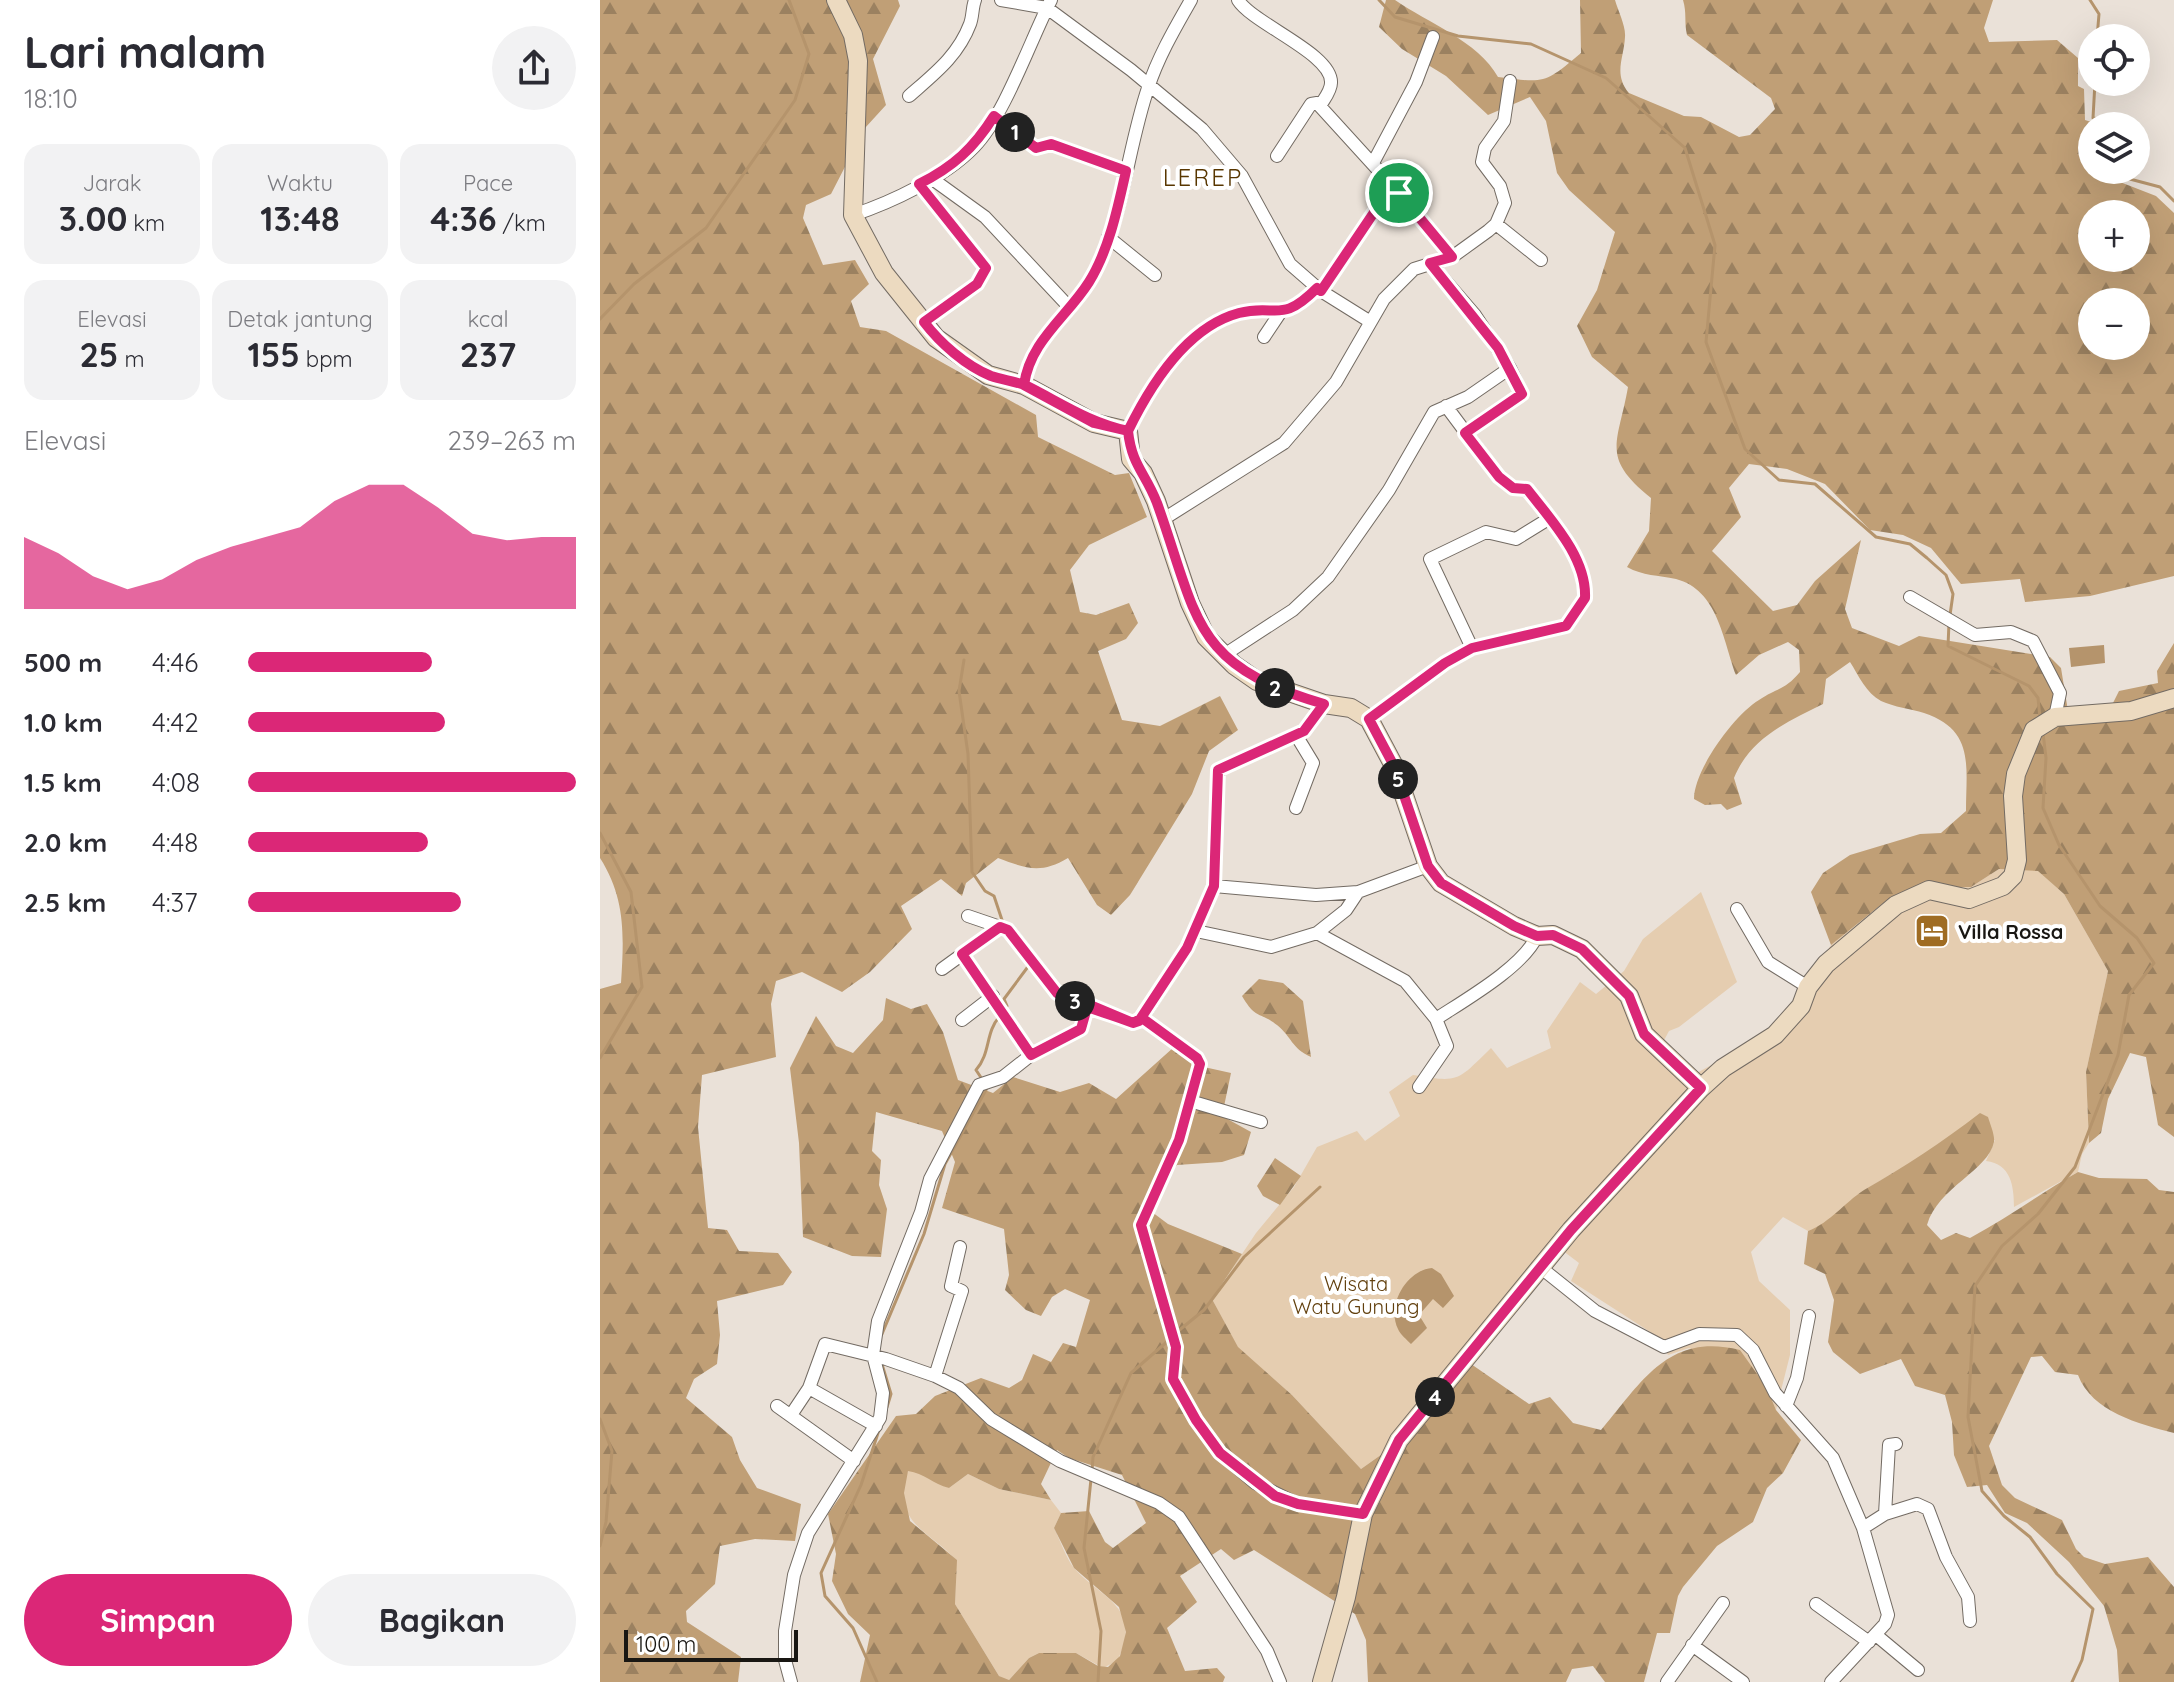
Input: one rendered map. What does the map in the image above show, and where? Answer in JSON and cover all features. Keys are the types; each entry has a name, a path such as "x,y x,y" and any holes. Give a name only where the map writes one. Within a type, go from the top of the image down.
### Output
{"street":[{"path":"836,0 853,35 858,61 853,215 884,273 936,338 988,375 1024,385 1094,423 1128,431"},
{"path":"909,96 942,68 959,48 971,22 975,0"},
{"path":"1001,0 1049,4 1202,129 1242,176 1290,264 1319,290 1369,321"},
{"path":"1024,385 1026,371 1039,345 1091,279 1108,237 1148,87 1191,0"},
{"path":"1238,0 1244,11 1301,46 1321,64 1331,84 1320,106"},
{"path":"853,215 881,206 946,171 976,145 994,116 1049,4"},
{"path":"1373,163 1416,82 1433,37"},
{"path":"1162,520 1284,443 1336,382 1369,321 1414,269 1452,257 1496,224 1505,203 1500,186 1484,167 1482,155 1504,121 1510,81"},
{"path":"1277,156 1311,104 1320,106 1452,257"},
{"path":"994,116 1036,148 1051,144 1126,171"},
{"path":"925,181 985,217 1021,260 1070,308"},
{"path":"924,322 977,284 986,268 925,181"},
{"path":"1399,193 1377,208 1319,290 1305,300 1280,313 1238,313 1186,344 1138,411 1128,431 1131,459 1143,473 1190,603 1206,637 1257,681 1324,704 1351,708 1369,719 1394,766 1428,866 1455,893 1537,936 1553,935 1569,942 1621,986 1644,1034 1701,1088"},
{"path":"1496,224 1541,260"},
{"path":"1108,237 1155,275"},
{"path":"1430,263 1475,315 1510,368 1522,394 1465,433"},
{"path":"1264,337 1280,313"},
{"path":"1224,655 1311,597 1389,490 1434,412 1468,397 1510,368"},
{"path":"1369,719 1445,663 1472,648 1566,626 1579,612 1585,598 1582,571 1550,518 1527,489 1513,488 1499,477 1446,406"},
{"path":"1472,648 1430,559 1486,532 1516,539 1550,518"},
{"path":"1322,1682 1346,1597 1363,1514 1399,1440 1540,1267 1643,1147 1701,1088 1723,1068 1775,1035 1801,1006 1808,987 1843,946 1896,905 1929,890 1969,899 2003,886 2013,876 2017,860 2013,796 2016,774 2060,693 2033,641 2011,632 1975,635 1910,597"},
{"path":"2045,723 2131,711 2174,698"},
{"path":"968,916 1004,929 1057,993 1133,1023 1142,1018 1196,931 1214,886 1218,770 1309,727 1324,704"},
{"path":"1296,735 1313,763 1296,808"},
{"path":"1214,886 1316,895 1358,892 1428,866"},
{"path":"1196,931 1271,947 1317,933 1346,910 1358,892"},
{"path":"1737,909 1768,962 1808,987"},
{"path":"942,969 1004,929"},
{"path":"1317,933 1405,981 1436,1019 1447,1046 1419,1087"},
{"path":"1436,1019 1531,948 1537,936"},
{"path":"962,954 1031,1055"},
{"path":"962,1020 997,1001"},
{"path":"791,1682 785,1648 794,1575 808,1533 876,1426 883,1393 878,1321 921,1212 930,1179 985,1083 1003,1077 1031,1055 1081,1029 1088,1004"},
{"path":"1142,1018 1200,1061 1179,1140 1141,1225 1176,1347 1173,1379 1196,1420 1220,1453 1275,1496 1298,1504 1363,1514"},
{"path":"1190,1101 1261,1122"},
{"path":"935,1376 962,1291 951,1286 960,1247"},
{"path":"1540,1267 1595,1311 1664,1347 1713,1331 1737,1335 1753,1350 1765,1376 1786,1406 1833,1458 1863,1528 1888,1615 1873,1638 1831,1682"},
{"path":"1786,1406 1797,1378 1809,1316"},
{"path":"791,1415 809,1388 825,1344 879,1357 935,1376 959,1388 991,1419 1091,1475 1159,1503 1179,1517 1267,1651 1280,1682"},
{"path":"809,1388 876,1426"},
{"path":"777,1406 854,1461"},
{"path":"1885,1514 1889,1445 1896,1444"},
{"path":"1863,1528 1885,1514 1917,1504 1928,1509 1946,1557 1968,1597 1970,1621"},
{"path":"1667,1682 1723,1603"},
{"path":"1816,1604 1873,1638 1918,1670"},
{"path":"1692,1645 1743,1682"}],"green space":[{"path":"600,0 898,0 900,6 873,59 886,105 865,128 831,194 806,205 803,218 823,265 855,260 869,284 851,301 860,327 886,331 1036,415 1038,437 1115,475 1129,473 1147,517 1089,545 1070,570 1080,612 1096,615 1129,603 1138,623 1126,639 1098,651 1122,720 1160,726 1220,696 1238,730 1209,751 1192,794 1130,895 1111,915 1097,905 1068,858 1050,866 1034,868 998,858 966,883 962,896 941,879 901,906 912,929 870,972 842,992 802,972 776,981 771,1004 776,1057 702,1075 698,1127 708,1228 727,1230 739,1251 778,1253 792,1272 783,1285 717,1301 720,1335 717,1364 694,1379 686,1398 732,1437 740,1460 757,1488 801,1504 795,1541 755,1539 720,1546 715,1584 686,1611 687,1622 741,1657 738,1682 600,1682 600,989 621,983 623,949 619,903 600,858"},
{"path":"1386,0 1395,0 1465,43 1489,64 1498,77 1544,79 1581,53 1580,0 1615,0 1625,33 1621,79 1629,93 1684,116 1701,117 1739,137 1750,135 1775,109 1771,98 1687,35 1683,0 1993,0 1984,28 1989,42 2057,40 2078,58 2078,96 2084,96 2085,112 2078,112 2078,184 2125,184 2156,196 2174,213 2174,576 2090,596 2025,602 2020,579 1961,584 1931,548 1903,535 1870,530 1825,484 1787,469 1749,464 1729,488 1741,517 1712,551 1773,611 1797,605 1815,581 1861,540 1845,609 1852,628 1899,646 1919,636 2050,657 2061,668 2068,711 2109,711 2119,691 2158,683 2157,671 2174,643 2174,1137 2158,1125 2146,1057 2130,1053 2108,1099 2101,1133 2089,1143 2086,1072 2108,971 2064,894 2038,871 1999,869 1971,887 1927,887 1898,896 1882,904 1831,945 1811,892 1823,873 1850,855 1920,834 1941,833 1966,811 1964,752 1952,729 1940,720 1876,698 1850,662 1826,679 1823,704 1771,733 1750,752 1734,778 1742,804 1727,810 1721,804 1705,805 1694,799 1701,773 1727,730 1749,707 1785,686 1800,672 1799,650 1788,642 1759,655 1736,675 1717,618 1701,594 1676,579 1645,574 1627,567 1649,531 1651,498 1624,471 1619,460 1617,436 1628,387 1592,357 1577,326 1597,290 1615,232 1569,190 1557,173 1546,121 1530,97 1488,115 1446,76 1402,49 1379,27"},
{"name":"Wisata Watu Gunung","path":"1999,869 2038,870 2064,894 2108,971 2086,1072 2089,1143 2082,1154 2078,1172 2014,1207 2012,1184 2006,1171 1986,1161 1995,1140 1927,1153 1863,1191 1823,1225 1808,1231 1783,1217 1751,1252 1759,1281 1790,1310 1790,1355 1776,1410 1767,1388 1689,1348 1668,1355 1658,1337 1571,1281 1579,1263 1550,1241 1385,1452 1361,1469 1292,1395 1238,1348 1212,1299 1256,1233 1294,1187 1317,1147 1357,1131 1365,1141 1400,1116 1389,1092 1413,1075 1440,1079 1457,1077 1491,1048 1507,1068 1551,1048 1547,1031 1580,982 1596,994 1624,971 1643,939 1701,892 1737,982 1679,1027 1669,1031 1662,1044 1693,1075 1741,1049 1788,1015 1831,945 1882,904 1927,887 1971,887"},
{"path":"1259,979 1283,983 1303,1001 1311,1057 1299,1050 1282,1029 1254,1012 1247,1004 1242,996"},
{"path":"886,998 911,1009 927,1004 943,1032 958,1080 993,1093 1013,1077 1060,1092 1089,1083 1116,1099 1174,1047 1204,1067 1231,1073 1222,1116 1251,1132 1244,1155 1222,1162 1177,1165 1164,1178 1152,1212 1168,1224 1242,1254 1212,1299 1238,1347 1292,1395 1361,1469 1385,1452 1458,1355 1529,1404 1550,1397 1573,1423 1601,1430 1644,1379 1675,1355 1694,1348 1715,1346 1740,1350 1767,1388 1776,1410 1801,1440 1783,1473 1767,1488 1753,1522 1717,1546 1683,1587 1670,1633 1657,1633 1644,1682 1605,1682 1593,1666 1572,1669 1566,1682 1368,1682 1366,1640 1355,1614 1254,1550 1234,1560 1221,1549 1180,1576 1197,1602 1167,1628 1185,1671 1217,1668 1225,1677 1223,1682 860,1682 870,1635 848,1614 832,1581 836,1554 828,1514 896,1416 916,1414 935,1396 981,1378 1009,1388 1022,1380 1033,1354 1051,1362 1063,1343 1076,1347 1090,1300 1065,1289 1052,1297 1041,1316 1026,1310 1005,1290 1009,1275 1004,1229 942,1208 955,1162 942,1131 876,1112 872,1151 881,1160 879,1185 887,1209 881,1257 852,1256 803,1237 799,1143 790,1068 816,1016 836,1046 853,1053 883,1020","holes":["1057,1450 1069,1458 1122,1475 1146,1523 1113,1548 1105,1542 1089,1511 1061,1513 1054,1528 1074,1568 1119,1607 1126,1632 1120,1656 1108,1667 1098,1666 1076,1653 1039,1653 1029,1658 1009,1680 999,1676 955,1604 957,1560 910,1521 904,1493 908,1471 949,1488 968,1474 999,1489 1051,1500 1041,1484"]},
{"path":"1980,1113 1988,1117 1994,1142 1983,1162 1941,1200 1933,1212 1927,1225 1941,1240 1956,1233 1970,1238 2078,1172 2099,1178 2147,1179 2159,1190 2174,1192 2174,1433 2132,1420 2105,1407 2085,1388 2078,1375 2055,1372 2042,1356 2031,1357 1989,1446 2002,1485 2015,1498 2062,1520 2076,1549 2084,1557 2105,1564 2148,1557 2174,1587 2174,1682 2119,1682 2117,1650 2104,1606 2069,1562 2027,1523 2005,1513 1987,1485 1967,1487 1954,1455 1952,1422 1945,1395 1915,1386 1901,1359 1860,1374 1833,1352 1828,1342 1834,1300 1825,1274 1804,1264 1808,1231 1824,1223 1864,1190 1923,1154"},
{"path":"1275,1158 1301,1176 1280,1205 1263,1196 1257,1186"},
{"path":"908,1470 921,1473 949,1488 968,1474 999,1489 1051,1500 1061,1513 1054,1528 1071,1564 1123,1616 1126,1628 1124,1643 1117,1661 1103,1668 1076,1653 1039,1653 1029,1658 1008,1681 999,1676 955,1604 956,1560 908,1514 904,1488"}],"shaded area":[{"path":"2104,645 2105,663 2071,667 2069,648"},
{"path":"1432,1268 1441,1274 1454,1296 1443,1308 1433,1299 1419,1315 1427,1328 1411,1344 1399,1331 1395,1320 1397,1300 1414,1275"}],"waterway":[{"path":"600,319 634,284 706,228 795,100 809,54 789,0"},
{"path":"1379,0 1395,17 1458,36 1531,44 1606,78 1685,148 1715,245 1706,342 1745,449 1779,480 1815,484 1876,537 1910,544 1946,575 1953,594 1950,615"},
{"path":"2090,0 2099,14 2098,24"},
{"path":"2093,112 2094,96"},
{"path":"2149,184 2160,187 2174,201"},
{"path":"1949,623 1948,646 2029,686 2038,698 2040,718"},
{"path":"964,660 959,691 968,754 972,872 985,891 994,896 1003,923"},
{"path":"2043,733 2046,758 2043,808 2059,845 2100,906 2137,938 2154,963 2129,995 2118,1055 2075,1167 2038,1214 2002,1246 1975,1286 1968,1417 1982,1491 2004,1516 2030,1537 2057,1574 2093,1609 2082,1660 2072,1682"},
{"path":"600,833 631,892 642,987 600,1058"},
{"path":"1004,1010 1007,1006 1004,999 1030,964"},
{"path":"982,1079 976,1070 1000,1016"},
{"path":"882,1334 924,1234 945,1164 987,1088"},
{"path":"1177,1332 1204,1310 1244,1257 1320,1187"},
{"path":"1092,1471 1093,1457 1131,1373 1169,1340"},
{"path":"881,1361 891,1394 887,1407"},
{"path":"600,1419 612,1451 606,1522 600,1546"},
{"path":"877,1682 853,1628 825,1596 821,1573 861,1485 879,1430"},
{"path":"1091,1479 1084,1548 1101,1631 1098,1682"}],"place":[{"name":"Villa Rossa","path":"1932,931"}],"district":[{"name":"LEREP","path":"1203,177"}],"route":[{"path":"1399,193 1377,208 1321,291 1317,288 1305,300 1280,313 1238,313 1186,344 1138,411 1128,431 1094,423 1024,385 1032,357 1046,334 1091,279 1101,257 1126,171 1051,144 1036,148 994,116 976,145 946,171 919,184 986,268 977,284 924,322 936,338 988,375 1024,385 1067,409 1094,423 1128,431 1131,459 1143,473 1156,501 1190,603 1206,637 1234,665 1257,681 1324,704 1304,731 1218,770 1214,886 1187,948 1139,1021 1133,1023 1088,1004 1081,1029 1071,1037 1031,1055 962,954 1000,927 1008,930 1057,993 1063,997 1088,1004 1133,1023 1139,1021 1142,1018 1200,1061 1179,1140 1159,1179 1140,1233 1176,1347 1173,1379 1196,1420 1220,1453 1255,1483 1275,1496 1298,1504 1363,1514 1399,1440 1571,1230 1643,1147 1701,1088 1651,1043 1641,1030 1629,996 1582,949 1553,935 1537,936 1514,926 1441,883 1428,866 1394,766 1369,719 1445,663 1472,648 1566,626 1579,612 1585,598 1586,583 1577,560 1527,489 1524,486 1513,488 1499,477 1465,433 1522,394 1510,368 1475,315 1430,263 1452,257 1399,193"}]}
